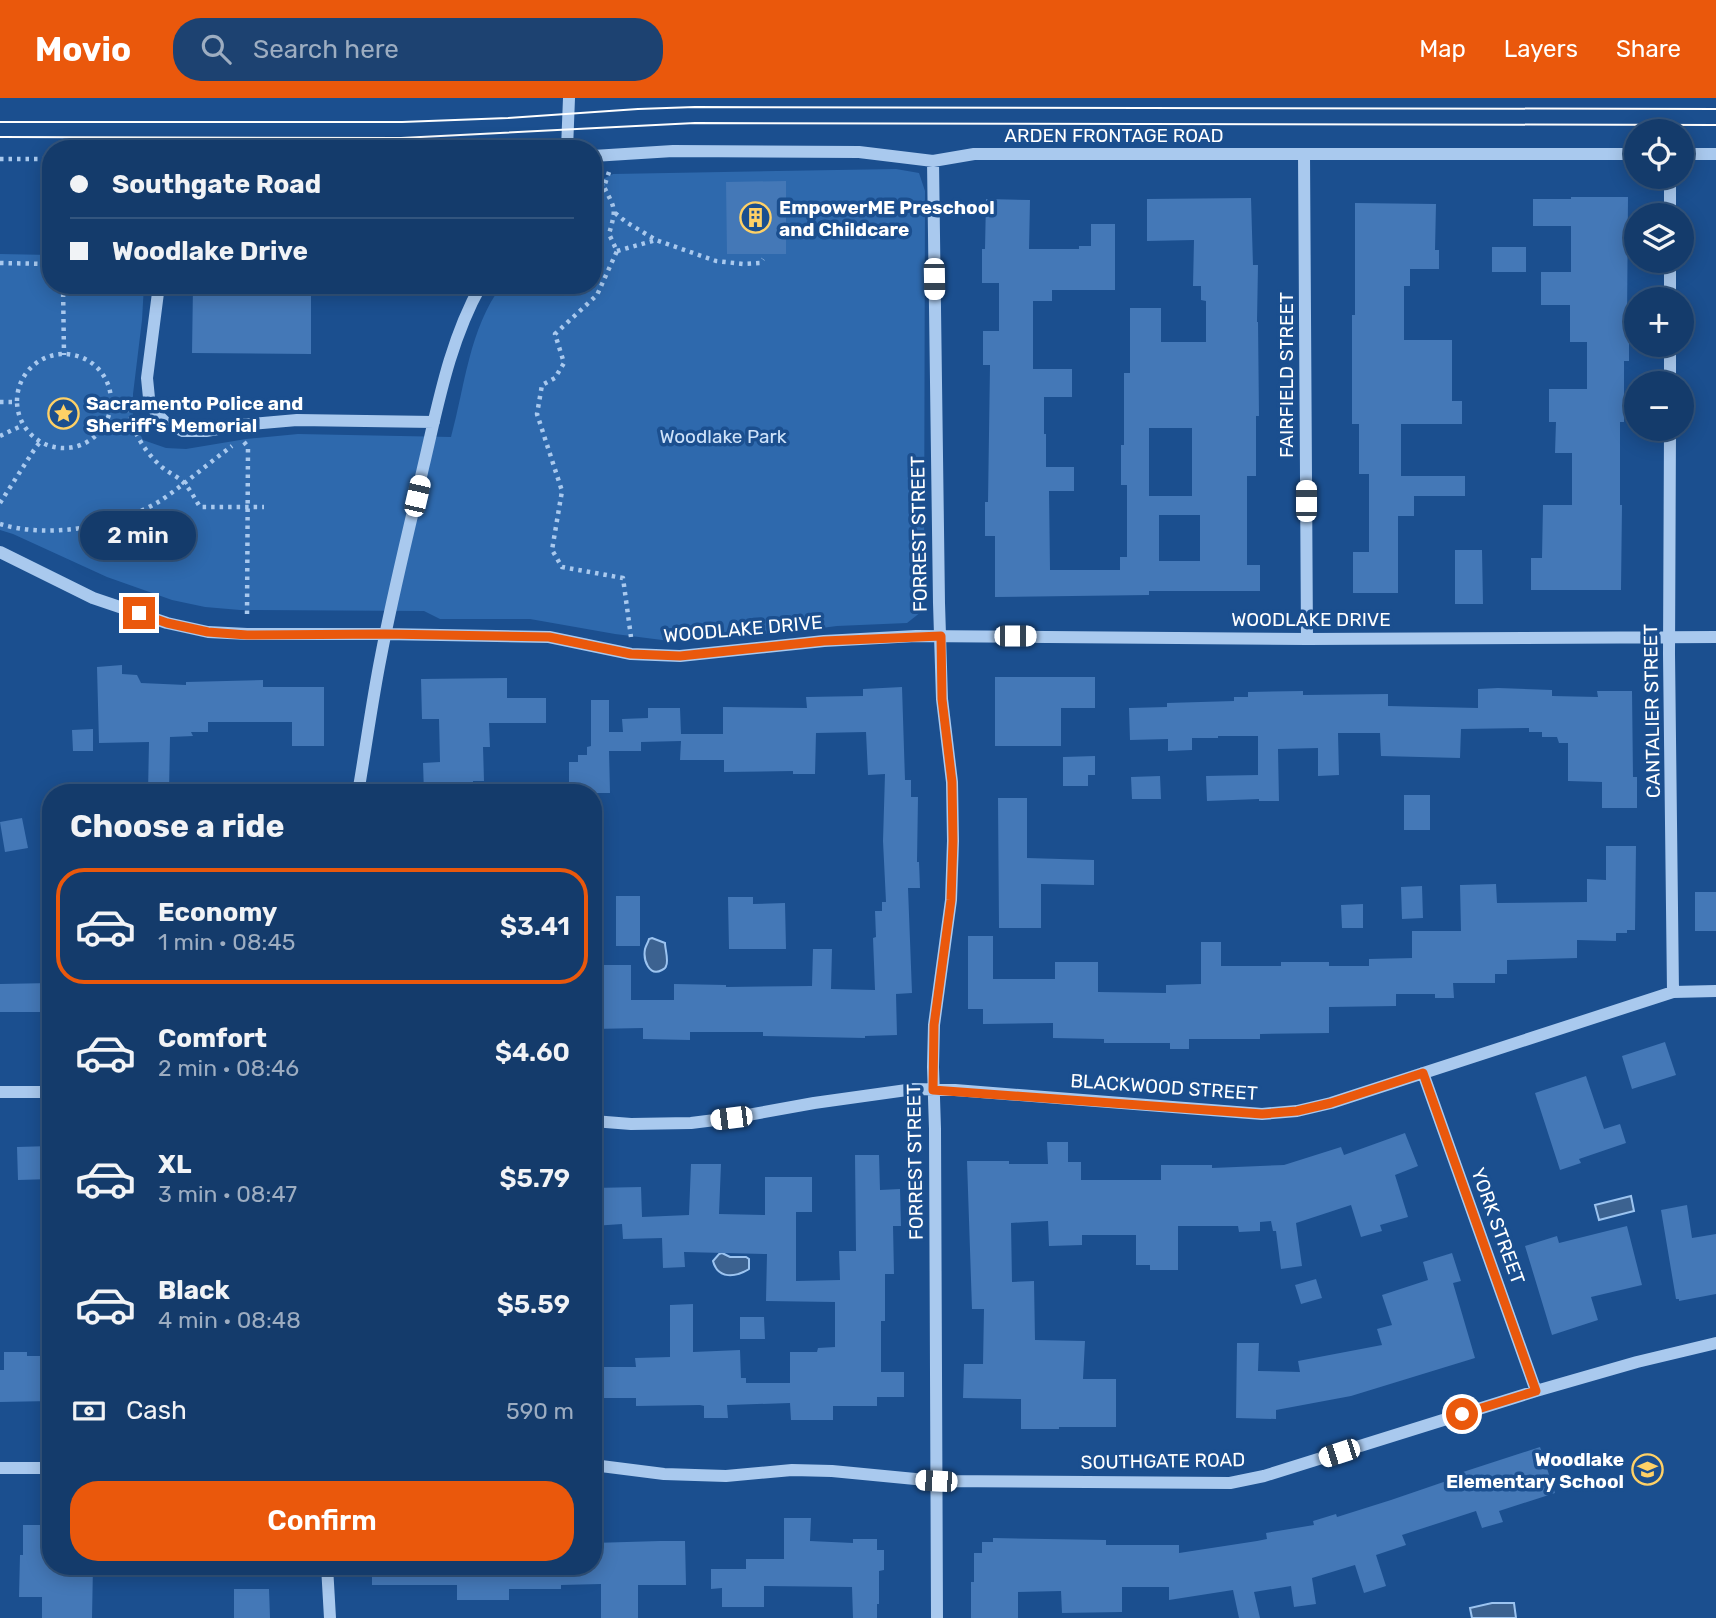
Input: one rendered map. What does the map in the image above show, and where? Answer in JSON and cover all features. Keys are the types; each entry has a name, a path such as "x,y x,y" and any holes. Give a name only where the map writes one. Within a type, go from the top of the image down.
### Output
{"street":[{"path":"568,140 569,98"},
{"name":"ARDEN FRONTAGE ROAD","path":"602,155 673,151 859,152 933,161 974,154 1624,154"},
{"name":"FAIRFIELD STREET","path":"1304,154 1307,639"},
{"path":"1694,154 1716,154"},
{"name":"FORREST STREET","path":"933,161 942,699 952,782 953,841 951,900 934,1025 937,1618"},
{"path":"158,294 147,378 149,398 156,413 166,423 183,431 206,431 297,420 434,422"},
{"path":"360,784 385,634 443,380 466,313 476,294"},
{"name":"CANTALIER STREET","path":"1670,441 1673,992"},
{"name":"WOODLAKE DRIVE","path":"0,552 93,598 162,621 208,632 247,635 549,637 631,654 680,656 824,641 941,636 1307,639 1716,637"},
{"name":"BLACKWOOD STREET","path":"602,1122 691,1123 814,1102 914,1089 1262,1114 1297,1111 1331,1103 1673,992 1716,991"},
{"name":"YORK STREET","path":"1423,1073 1536,1391"},
{"path":"0,1092 42,1092"},
{"name":"SOUTHGATE ROAD","path":"602,1466 664,1474 726,1476 792,1470 936,1481 1230,1482 1265,1476 1536,1391 1716,1343"},
{"path":"0,1468 42,1468"},
{"path":"328,1575 330,1618"}],"path":[{"path":"0,159 42,159"},
{"path":"602,284 617,251 609,234 615,213 614,206 604,187 608,173 616,170"},
{"path":"615,213 656,240 716,261 752,264 760,263 763,259"},
{"path":"617,251 656,240"},
{"path":"0,266 42,264"},
{"path":"63,294 64,355"},
{"path":"597,294 555,334 564,363 555,378 542,385 537,414 562,491 552,550 562,567 623,578 631,654"},
{"path":"64,355 76,356 97,368 109,389 111,402 104,425 97,435 76,447 64,448 52,447 30,435 23,425 16,402 18,389 30,368 52,356 64,355"},
{"path":"129,400 130,419 149,452 161,467 184,482 200,507 264,507"},
{"path":"0,402 16,402"},
{"path":"0,436 23,425"},
{"path":"0,524 35,530 64,530 91,526 142,510 163,499 241,439 248,447 247,635"},
{"path":"0,503 40,442"}],"green space":[{"name":"Woodlake Park","path":"896,169 919,173 925,191 924,588 921,612 907,623 837,626 670,641 530,619 440,619 424,611 240,610 205,607 172,600 107,577 0,530 0,254 42,255 42,294 143,294 133,394 133,420 143,440 166,448 186,449 298,434 451,437 475,339 496,294 602,294 602,180 613,174"}],"shaded area":[{"path":"652,938 665,943 667,964 657,972 650,969 645,958 645,948"},
{"path":"1631,1196 1634,1211 1599,1220 1595,1205"},
{"path":"722,1253 730,1257 746,1257 749,1259 749,1269 739,1274 723,1274 713,1261"},
{"path":"1492,1603 1514,1603 1516,1618 1472,1618 1470,1608"}],"building":[{"name":"EmpowerME Preschool and Childcare","path":"786,181 786,254 727,254 726,182"},
{"path":"1628,197 1628,203 1624,203 1624,273 1627,273 1627,287 1624,287 1624,357 1629,357 1629,361 1624,361 1624,422 1620,422 1621,590 1531,590 1531,558 1542,558 1543,505 1572,505 1572,453 1555,453 1556,422 1549,422 1549,389 1587,389 1587,342 1570,342 1570,305 1541,305 1541,272 1571,272 1571,226 1533,226 1533,199"},
{"path":"1251,198 1253,265 1258,265 1259,416 1256,416 1256,476 1247,476 1247,565 1260,565 1260,591 1149,591 1149,595 995,597 995,536 985,536 990,365 983,365 983,331 999,331 999,283 982,283 986,199 1030,200 1029,249 1079,249 1079,246 1091,246 1091,224 1115,224 1115,290 1052,290 1052,301 1033,301 1033,369 1072,369 1072,397 1044,397 1046,467 1074,467 1074,491 1049,491 1050,570 1120,570 1120,557 1127,557 1127,485 1121,485 1121,445 1124,445 1124,373 1130,373 1130,308 1161,308 1161,342 1206,342 1206,301 1201,300 1201,286 1193,286 1194,240 1147,241 1147,199","holes":["1149,428 1192,428 1192,496 1149,496","1159,515 1200,515 1200,561 1159,561"]},
{"path":"1355,203 1436,204 1435,250 1439,250 1439,269 1410,269 1410,286 1404,286 1404,340 1452,340 1452,401 1462,401 1462,424 1401,424 1401,476 1465,476 1465,496 1414,496 1414,516 1398,516 1398,593 1353,593 1353,552 1369,552 1369,474 1359,474 1359,424 1352,424"},
{"path":"1492,247 1526,247 1526,272 1492,272"},
{"path":"193,294 311,294 311,354 192,353"},
{"path":"1455,550 1482,550 1483,604 1455,604"},
{"path":"122,665 122,674 137,675 141,683 186,685 186,682 263,680 263,687 324,687 324,746 292,746 292,722 208,722 208,732 191,732 193,736 170,737 169,784 148,784 149,742 99,743 97,667"},
{"path":"995,677 1095,677 1095,708 1061,708 1061,746 995,746"},
{"path":"507,678 507,698 546,698 546,723 489,723 490,747 483,747 484,781 473,781 473,784 424,784 423,763 440,762 439,719 422,719 421,679"},
{"path":"902,687 905,780 911,780 911,797 918,797 917,862 920,888 908,888 912,993 896,994 897,1035 865,1038 763,1036 763,1032 690,1032 690,1040 643,1039 643,1028 602,1029 602,965 631,965 631,1000 674,1000 674,984 726,987 812,986 813,949 832,949 831,989 875,990 875,911 882,911 882,902 886,902 883,841 885,774 868,775 866,732 816,733 815,774 793,774 793,771 724,772 724,760 680,760 681,741 641,742 641,751 609,751 610,793 602,793 602,784 569,784 569,762 578,762 578,755 587,755 587,747 591,746 591,700 609,700 609,732 623,732 622,719 648,718 648,708 680,708 681,734 723,734 723,707 807,708 806,697 863,696 863,689"},
{"path":"1478,689 1552,690 1552,696 1598,697 1597,691 1632,691 1633,777 1637,777 1637,808 1602,808 1602,782 1568,781 1568,743 1559,743 1557,737 1542,737 1542,732 1529,732 1529,728 1461,729 1460,758 1381,756 1380,733 1338,733 1339,775 1318,776 1318,748 1278,749 1279,801 1207,801 1206,776 1258,775 1258,736 1192,738 1192,750 1168,751 1168,739 1130,740 1129,708 1167,707 1167,703 1234,701 1234,697 1248,697 1248,692 1303,691 1303,695 1388,694 1388,706 1478,708"},
{"path":"93,729 93,751 73,751 72,730"},
{"path":"1095,756 1095,775 1088,775 1088,786 1063,786 1063,757"},
{"path":"1160,776 1161,799 1132,799 1131,777"},
{"path":"1404,795 1430,795 1430,830 1404,830"},
{"path":"998,798 1027,798 1027,858 1094,860 1094,885 1041,884 1041,928 999,928"},
{"path":"22,818 28,848 5,852 0,822"},
{"path":"1606,846 1636,846 1635,930 1616,933 1616,941 1577,940 1577,958 1507,960 1507,974 1495,974 1495,983 1453,983 1454,998 1435,998 1435,994 1396,994 1396,1006 1329,1007 1329,1033 1260,1034 1260,1039 1189,1039 1189,1049 1170,1049 1170,1043 1104,1043 1104,1039 1053,1038 1053,1023 983,1024 983,1009 968,1009 968,936 993,936 993,979 1055,979 1055,962 1098,962 1098,992 1166,993 1166,985 1201,984 1201,942 1221,942 1221,966 1281,966 1281,962 1329,962 1329,966 1369,966 1369,959 1412,958 1412,931 1461,931 1460,885 1496,884 1497,903 1587,902 1587,879 1606,880"},
{"path":"1422,886 1423,918 1402,919 1401,887"},
{"path":"1695,892 1716,892 1716,931 1695,931"},
{"path":"616,896 640,896 640,946 616,946"},
{"path":"728,897 753,897 753,904 785,903 786,949 729,949"},
{"path":"1363,904 1363,928 1342,928 1341,905"},
{"path":"42,983 42,1012 0,1012 0,984"},
{"path":"1665,1042 1676,1075 1632,1089 1622,1056"},
{"path":"1586,1076 1604,1129 1620,1124 1626,1143 1579,1159 1581,1163 1560,1170 1535,1093"},
{"path":"1405,1133 1418,1166 1395,1175 1408,1217 1380,1225 1382,1231 1361,1237 1351,1205 1296,1223 1302,1266 1281,1269 1276,1231 1273,1231 1271,1221 1260,1222 1260,1231 1239,1232 1238,1226 1178,1226 1178,1270 1150,1270 1150,1265 1136,1265 1136,1235 1082,1235 1082,1245 1049,1246 1048,1221 1011,1223 1012,1282 1034,1281 1035,1340 1085,1341 1083,1379 1116,1379 1116,1427 1021,1429 1021,1399 963,1398 964,1364 983,1364 984,1309 972,1309 967,1161 1048,1164 1047,1142 1068,1142 1068,1162 1081,1162 1081,1180 1161,1180 1161,1165 1212,1165 1212,1168 1284,1165 1341,1147 1344,1155"},
{"path":"42,1146 42,1179 18,1180 17,1147"},
{"path":"855,1155 879,1155 880,1190 900,1189 901,1226 893,1226 894,1274 885,1274 881,1372 904,1372 904,1397 877,1397 877,1406 833,1406 833,1420 791,1420 790,1403 727,1405 728,1418 704,1418 704,1406 700,1405 636,1406 636,1398 602,1398 602,1367 636,1367 635,1358 670,1357 670,1305 693,1304 693,1352 740,1350 741,1378 746,1378 746,1383 790,1383 790,1352 817,1352 818,1348 835,1347 835,1302 766,1301 767,1254 684,1252 685,1267 663,1268 662,1238 623,1239 622,1224 602,1225 602,1188 641,1187 642,1217 689,1215 691,1164 721,1164 719,1214 765,1215 765,1177 812,1177 812,1212 796,1212 796,1281 840,1280 839,1251 856,1251"},
{"path":"1687,1205 1692,1238 1716,1234 1716,1294 1679,1301 1676,1299 1661,1210"},
{"path":"1627,1226 1642,1285 1591,1297 1598,1320 1552,1335 1525,1246 1557,1236 1559,1243"},
{"path":"1452,1253 1461,1281 1453,1283 1475,1358 1351,1396 1276,1410 1276,1419 1236,1418 1237,1343 1259,1343 1258,1371 1300,1372 1298,1361 1382,1345 1377,1329 1392,1325 1382,1295 1428,1280 1423,1262"},
{"path":"1316,1279 1322,1298 1301,1304 1295,1285"},
{"path":"740,1317 764,1317 765,1339 740,1339"},
{"path":"4,1352 27,1352 27,1356 42,1356 42,1401 0,1402 0,1370 4,1370"},
{"path":"1540,1447 1555,1493 1499,1511 1503,1522 1482,1528 1476,1511 1402,1535 1406,1545 1376,1555 1386,1586 1364,1593 1355,1565 1312,1578 1316,1604 1294,1607 1291,1586 1254,1592 1260,1618 1239,1618 1233,1590 1169,1600 1169,1587 1122,1587 1122,1612 1062,1613 1061,1591 1018,1592 1018,1618 971,1618 974,1553 982,1553 982,1542 993,1542 993,1538 1106,1540 1106,1545 1179,1545 1179,1553 1257,1541 1267,1539 1266,1533 1314,1525 1313,1521 1336,1514 1337,1517 1391,1500 1464,1475 1463,1472"},
{"path":"784,1518 811,1518 810,1541 853,1543 853,1539 877,1539 877,1550 884,1550 884,1570 879,1571 877,1618 853,1618 852,1587 764,1586 764,1607 722,1607 722,1588 711,1589 711,1569 746,1569 746,1559 784,1559"},
{"path":"23,1525 42,1525 42,1575 93,1575 92,1618 42,1618 42,1597 19,1597 20,1555 23,1555"},
{"path":"685,1541 686,1585 638,1585 638,1618 601,1618 601,1584 561,1585 561,1589 509,1589 509,1600 457,1600 457,1585 372,1585 372,1575 602,1575 602,1543"},
{"path":"234,1589 269,1589 270,1618 234,1618"}],"tram line":[{"path":"0,122 402,122 695,107 1716,109"},
{"path":"0,137 401,138 695,123 1716,125"}],"place":[{"name":"EmpowerME Preschool and Childcare","path":"756,218"},
{"name":"Sacramento Police and Sheriff's Memorial","path":"63,414"},
{"name":"Woodlake Elementary School","path":"1647,1470"}],"route":[{"path":"139,613 167,623 208,632 247,635 549,637 631,654 680,656 824,641 941,636 942,699 952,782 953,841 951,900 934,1025 933,1090 1262,1114 1297,1111 1331,1103 1423,1073 1536,1391 1462,1414"}]}
